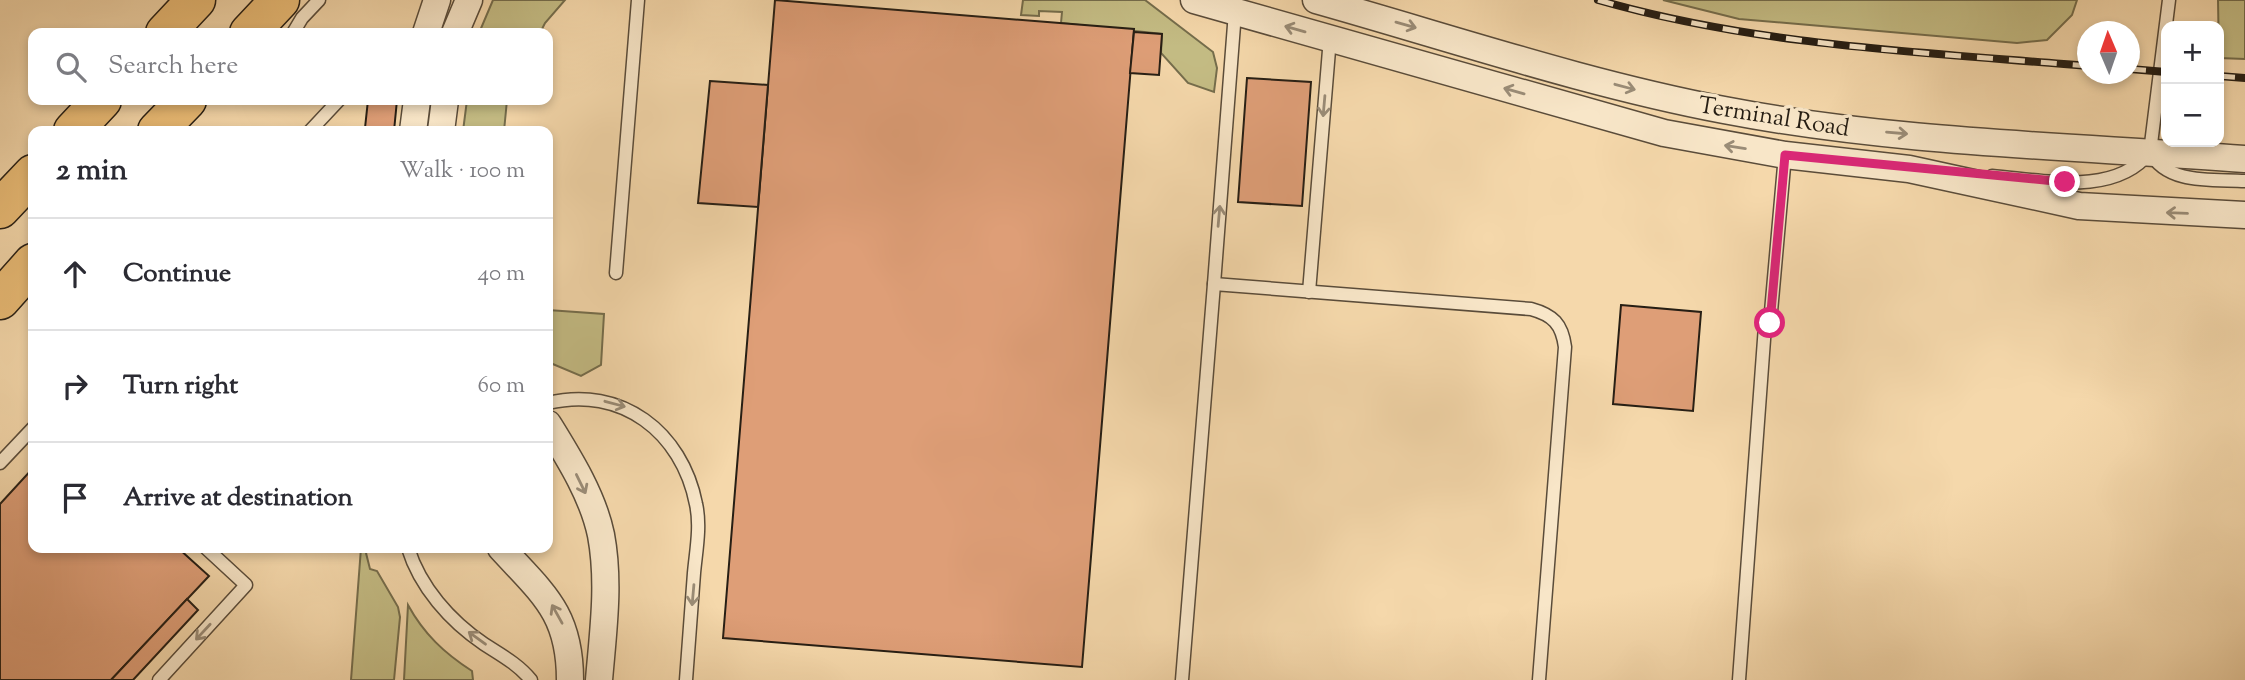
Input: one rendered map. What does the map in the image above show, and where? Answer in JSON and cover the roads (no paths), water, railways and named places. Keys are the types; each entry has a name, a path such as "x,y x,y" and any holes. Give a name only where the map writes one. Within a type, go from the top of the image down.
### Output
{"main road":[{"path":"170,28 196,0"},
{"path":"254,28 280,0"},
{"path":"78,126 97,105"},
{"path":"162,126 182,105"},
{"path":"0,209 28,179"},
{"path":"0,300 28,269"}],"street":[{"path":"428,28 437,0"},
{"path":"457,28 469,0"},
{"path":"1194,0 1623,123 1713,143 1785,155 1909,169 2079,206 2245,215"},
{"name":"Terminal Road","path":"1316,0 1600,80 1724,110 1836,127 2245,159"},
{"path":"414,126 417,105"},
{"path":"442,126 445,105"},
{"path":"553,433 579,480 600,534 605,599 599,680"},
{"path":"505,553 559,617 567,637 570,680"}],"lane":[{"path":"297,28 319,0"},
{"path":"616,274 638,0"},
{"path":"1909,169 2086,181 2128,171 2142,163 2150,152 2169,0"},
{"path":"1182,680 1236,12"},
{"path":"1309,292 1330,38"},
{"path":"314,126 329,105"},
{"path":"2150,152 2164,169 2176,174 2245,181"},
{"path":"1739,680 1765,326 1770,323 1785,155"},
{"path":"1214,284 1531,309 1547,314 1558,322 1565,346 1539,680"},
{"path":"553,402 583,398 629,408 648,419 676,450 697,505 686,680"},
{"path":"2,456 28,433"},
{"path":"159,680 246,585 211,553"},
{"path":"410,553 425,584 440,605 463,628 504,656 531,680"}],"railway":[{"path":"1598,0 1718,28 1779,37 1902,51 2077,65"},
{"path":"2140,70 2161,72"},
{"path":"2224,76 2245,78"}]}
